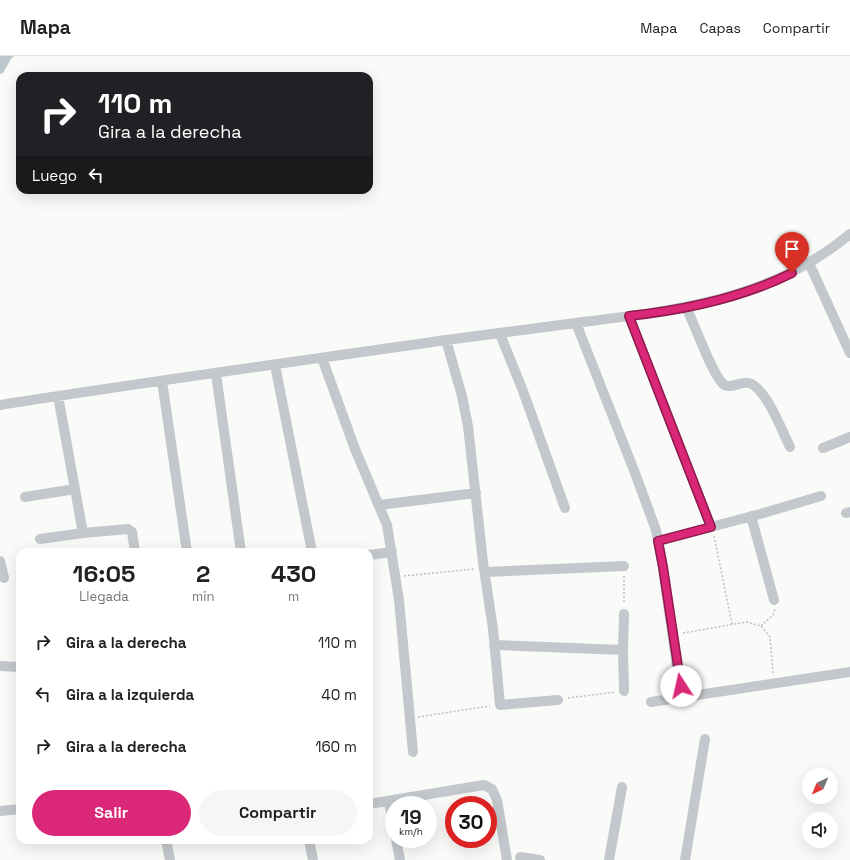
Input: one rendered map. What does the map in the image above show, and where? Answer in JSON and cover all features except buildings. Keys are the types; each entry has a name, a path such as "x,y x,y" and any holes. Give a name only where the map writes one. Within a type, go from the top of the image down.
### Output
{"street":[{"path":"0,405 446,340 629,316 721,300 777,280 836,246 850,234"},
{"path":"808,263 850,353"},
{"path":"686,307 720,381 725,386 749,383 758,389 767,400 790,446"},
{"path":"629,316 711,527"},
{"path":"576,323 656,530 683,698"},
{"path":"500,334 523,390 564,508"},
{"path":"446,340 462,396 468,426 500,704 558,700"},
{"path":"322,358 355,449 388,526 399,600 413,752"},
{"path":"275,365 311,548"},
{"path":"216,374 240,548"},
{"path":"162,381 186,548"},
{"path":"58,396 83,533"},
{"path":"823,448 850,437"},
{"path":"25,497 75,489"},
{"path":"379,505 476,493"},
{"path":"658,541 821,496"},
{"path":"751,516 774,600"},
{"path":"40,539 128,529 132,532 134,548"},
{"path":"373,554 392,552"},
{"path":"0,561 4,578"},
{"path":"484,570 624,566"},
{"path":"624,614 624,691"},
{"path":"494,645 623,650"},
{"path":"0,666 16,667"},
{"path":"651,702 850,672"},
{"path":"684,860 705,739"},
{"path":"419,796 484,785 488,786 492,789 497,800 507,860"},
{"path":"609,860 622,787"},
{"path":"373,803 385,802"},
{"path":"0,811 16,809"},
{"path":"167,844 170,860"},
{"path":"310,844 313,860"},
{"path":"398,848 400,860"},
{"path":"520,856 540,860"}],"path":[{"path":"711,527 732,624"},
{"path":"624,566 624,614"},
{"path":"395,577 484,570"},
{"path":"761,626 773,615 775,606 774,600"},
{"path":"673,635 716,629 732,624 747,622 761,626 770,637 774,684"},
{"path":"558,700 597,693 624,691"},
{"path":"410,718 473,710 500,704"}],"shaded area":[{"path":"0,56 14,56 3,73 0,74"}],"route":[{"path":"681,686 658,541 711,527 629,316 676,309 727,298 792,273"}]}
